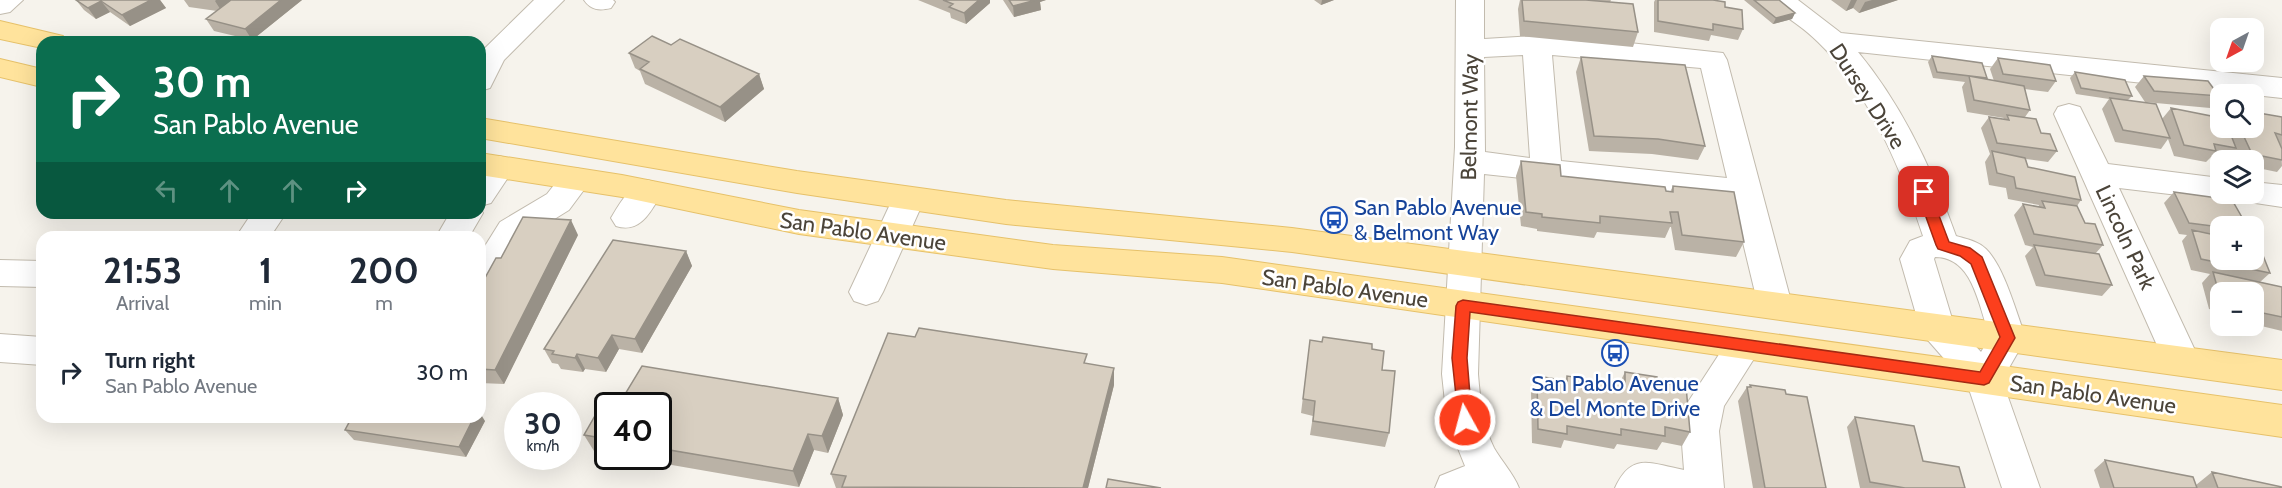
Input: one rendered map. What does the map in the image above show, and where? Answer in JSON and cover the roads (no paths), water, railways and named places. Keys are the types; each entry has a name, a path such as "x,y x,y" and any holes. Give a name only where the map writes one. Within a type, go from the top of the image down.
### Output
{"main road":[{"path":"0,30 36,38"},
{"path":"0,68 36,77"},
{"name":"San Pablo Avenue","path":"486,129 630,155 1068,220 1230,233 1465,262 2282,375"},
{"name":"San Pablo Avenue","path":"490,166 647,191 760,215 892,235 1053,257 1222,270 2282,421"}],"street":[{"path":"0,6 9,0"},
{"path":"486,68 492,56 550,0"},
{"name":"Belmont Way","path":"1470,0 1470,161 1460,358 1463,411 1474,449 1494,481"},
{"name":"Dursey Drive","path":"1780,0 1834,41 1858,75 1897,137 1917,176 1943,245"},
{"path":"1834,41 2061,67 2080,74 2282,98"},
{"path":"1537,45 1546,171"},
{"path":"1471,49 1537,45 1713,60 1775,305"},
{"path":"2061,67 2076,65 2282,88"},
{"name":"Lincoln Park","path":"2069,114 2182,361"},
{"path":"1470,161 1746,191"},
{"path":"2097,174 2210,188"},
{"path":"486,273 512,230 558,202 576,179"},
{"path":"627,218 647,191"},
{"path":"2264,194 2282,196"},
{"path":"866,292 909,198"},
{"path":"1984,379 2008,338 1977,261 1965,252 1943,245 1924,248 1918,254 1917,259 1938,328 1984,379 2021,488"},
{"path":"0,273 36,274"},
{"path":"1705,488 1700,431 1706,402 1744,346"},
{"path":"0,348 36,351"},
{"path":"1634,488 1641,479 1691,488"},
{"path":"1454,488 1494,481"}],"place":[{"name":"San Pablo Avenue & Belmont Way","path":"1334,220"},
{"name":"San Pablo Avenue & Del Monte Drive","path":"1615,353"}]}
